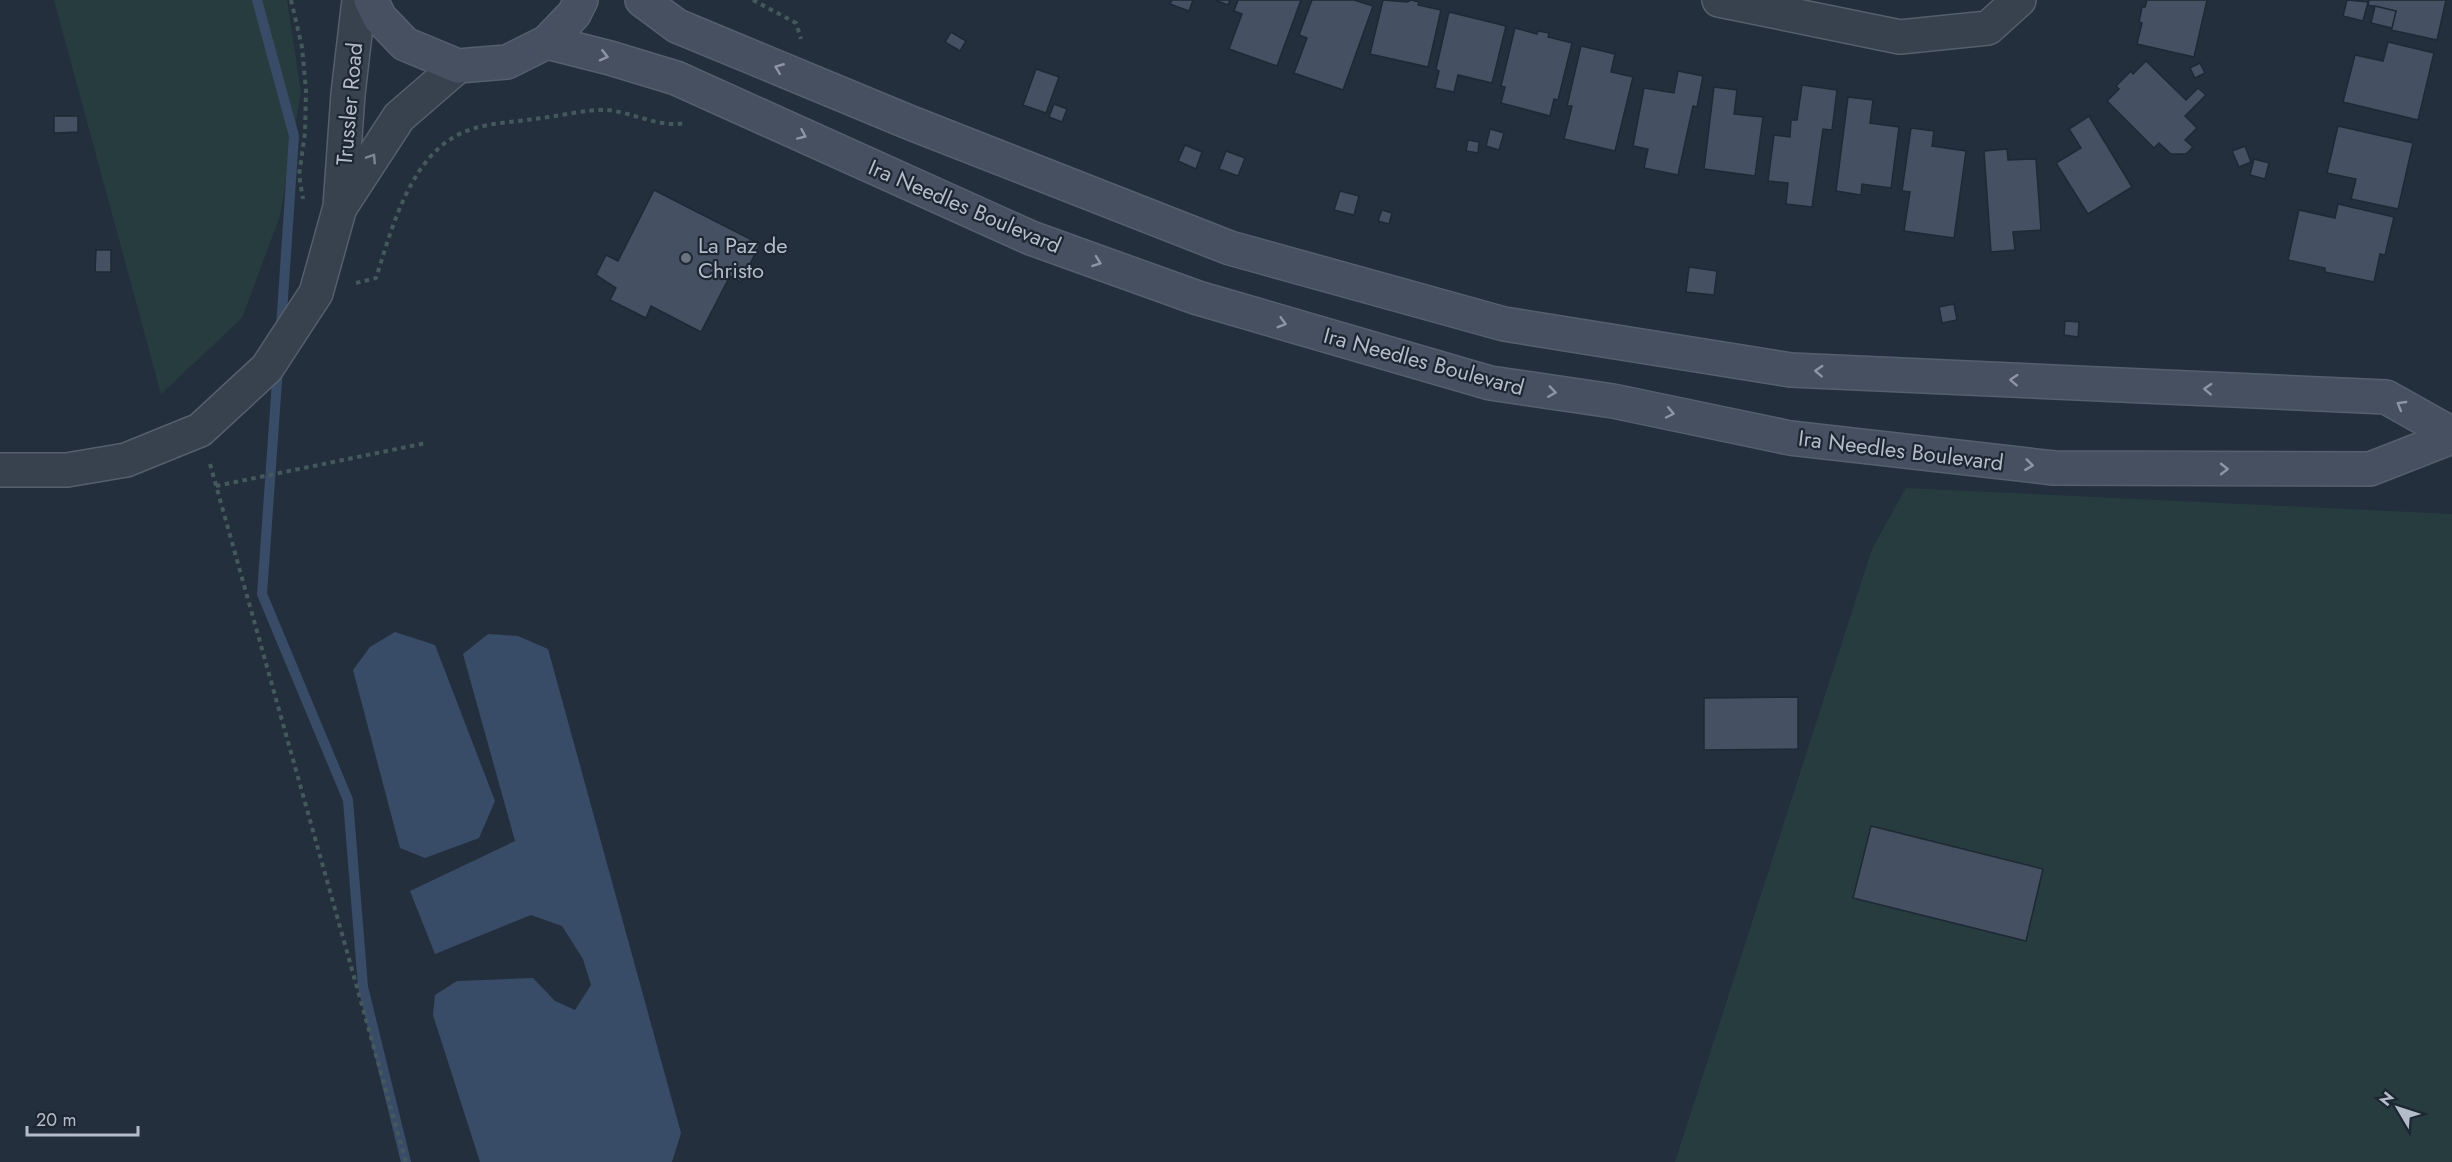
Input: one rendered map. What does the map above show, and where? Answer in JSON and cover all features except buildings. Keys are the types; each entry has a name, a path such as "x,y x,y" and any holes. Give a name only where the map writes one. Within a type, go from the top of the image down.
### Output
{"main road":[{"path":"370,0 380,18 405,44 458,66 507,62 547,42 574,14 581,0"},
{"name":"Ira Needles Boulevard","path":"642,0 677,26 911,123 1230,248 1504,324 1791,370 2386,397 2452,436"},
{"name":"Ira Needles Boulevard","path":"547,42 610,57 676,78 1031,238 1198,298 1491,383 1613,401 1790,438 2054,468 2370,469 2452,436"}],"street":[{"name":"Trussler Road","path":"0,470 67,470 126,460 200,430 267,368 316,293 340,207 348,94 359,0"},
{"path":"1719,0 1900,37 1988,28 2019,0"},
{"name":"Trussler Road","path":"340,207 399,117 458,66"}],"path":[{"path":"291,0 302,47 306,91 305,133 299,175"},
{"path":"753,0 796,23"},
{"path":"376,278 398,211 420,171 436,151 454,136 482,126 606,110 673,126"},
{"path":"200,430 406,1162"},
{"path":"216,486 426,443"}],"green space":[{"path":"54,0 287,0 301,92 280,216 242,318 161,394"},
{"path":"1906,488 2452,514 2452,1162 1675,1162 1872,549"}],"water":[{"path":"395,632 435,645 495,801 479,838 425,858 400,848 353,670 370,647"},
{"path":"488,634 518,636 548,649 681,1133 672,1162 480,1162 433,1015 435,995 457,981 533,978 555,1001 575,1010 591,985 583,959 562,926 531,915 435,954 410,891 515,841 463,654"}],"waterway":[{"path":"257,0 294,136 281,327"},
{"path":"278,367 262,594 348,800 363,987 406,1162"}],"place":[{"name":"La Paz de Christo","path":"686,258"}]}
